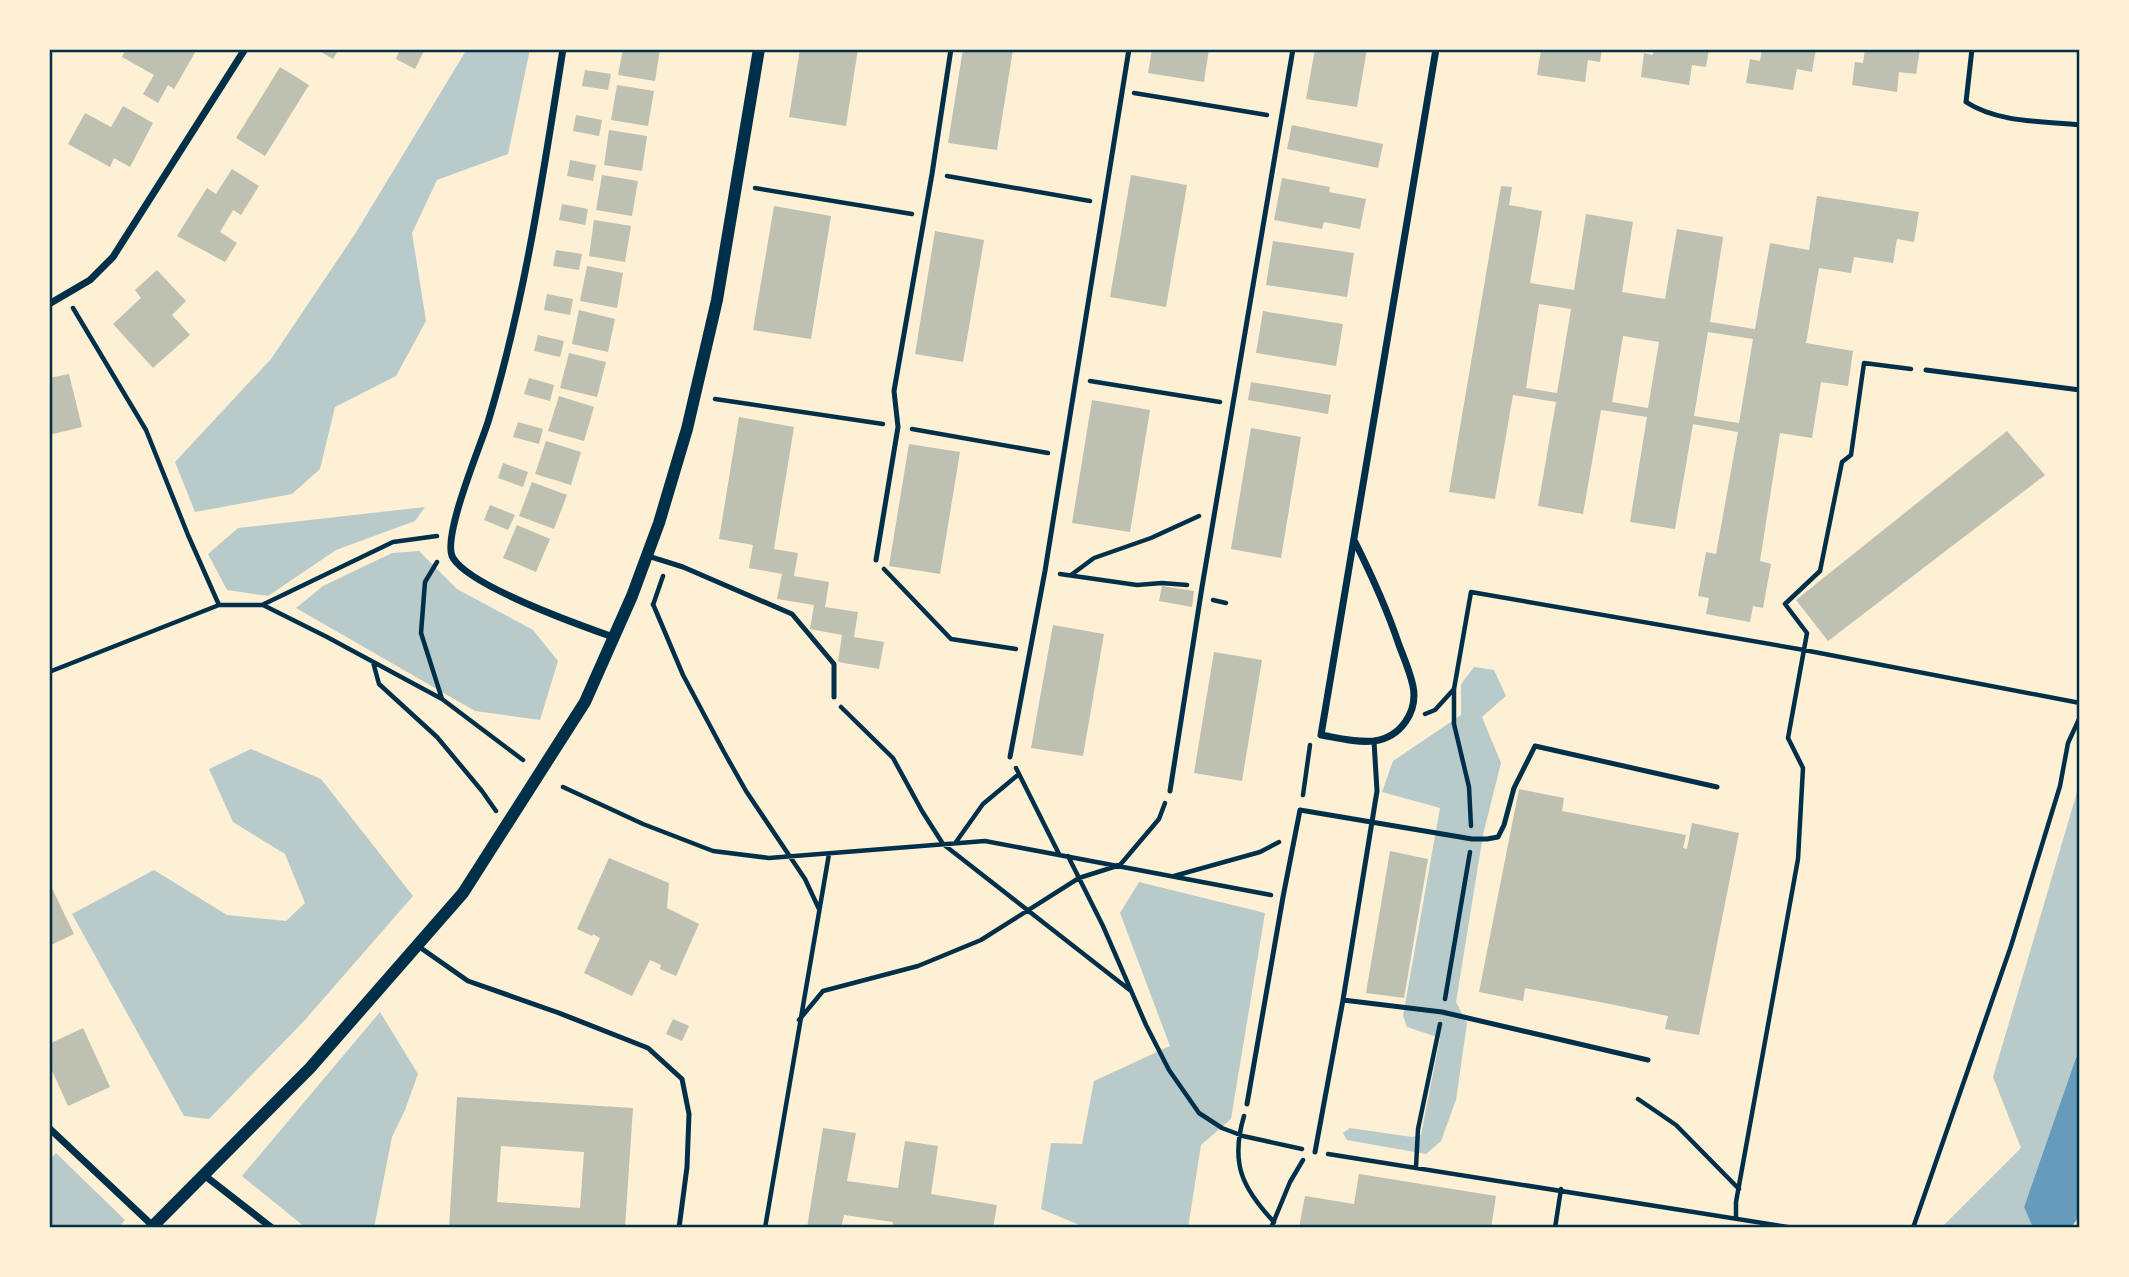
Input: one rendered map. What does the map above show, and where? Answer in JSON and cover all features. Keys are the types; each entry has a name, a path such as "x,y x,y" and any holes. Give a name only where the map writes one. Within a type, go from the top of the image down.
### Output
{"street":[{"path":"49,304 90,280 113,257 245,49"},
{"path":"563,49 521,298 488,422 451,536 452,556 479,580 557,617 613,637"},
{"path":"49,1128 152,1227 310,1068 463,893 585,702 647,556 687,429 707,350 760,49"},
{"path":"1355,542 1389,614 1413,688 1413,705 1408,720 1398,731 1374,741 1321,735 1436,49"},
{"path":"204,1175 272,1228"}],"lane":[{"path":"876,560 898,427 894,391 951,49"},
{"path":"1010,757 1045,571 1129,49"},
{"path":"1170,792 1293,49"},
{"path":"1972,49 1966,102 1978,110 2012,118 2080,125"},
{"path":"1926,370 2080,390"},
{"path":"647,556 682,567 792,614 834,664 834,696"},
{"path":"1315,1152 1377,791 1374,741"},
{"path":"1247,1104 1300,810 1487,839 1498,836 1504,825 1514,788 1535,746 1717,787"},
{"path":"418,946 468,981 648,1048 682,1079 689,1114 687,1167 679,1228"},
{"path":"1343,1000 1442,1012 1648,1060"}],"path":[{"path":"1123,92 1282,118"},
{"path":"932,174 1104,203"},
{"path":"754,188 925,217"},
{"path":"65,296 146,430 219,605"},
{"path":"1735,1218 1798,859 1803,768 1788,738 1807,634 1785,604 1820,571 1842,462 1851,455 1864,363 1926,370"},
{"path":"1076,379 1234,404"},
{"path":"1071,575 1094,558 1151,538 1216,508"},
{"path":"49,672 219,605 262,605 393,542 432,535 451,536 425,582 421,633 442,699"},
{"path":"876,560 951,639 1030,651"},
{"path":"1045,571 1137,585 1162,583 1202,587"},
{"path":"1416,1167 1418,1129 1442,1012 1472,838 1469,788 1454,724 1454,689 1471,592 1804,650 2080,703"},
{"path":"632,596 653,605 683,675 724,752 746,791 805,879 819,910"},
{"path":"262,605 442,699 523,760"},
{"path":"373,662 379,684 437,737 482,791 506,827"},
{"path":"1408,720 1435,710 1454,689"},
{"path":"834,696 845,712 892,758 943,845 1132,992"},
{"path":"1913,1228 2011,946 2060,786 2068,743 2080,717"},
{"path":"1300,810 1312,734 1321,735"},
{"path":"1010,757 1059,855"},
{"path":"956,844 983,804 1019,774"},
{"path":"563,787 643,824 713,851 769,858 985,841 1283,897"},
{"path":"799,1020 823,992 918,966 981,940 1079,878 1120,865 1159,819 1170,792"},
{"path":"1173,876 1260,852 1296,834"},
{"path":"765,1228 829,854"},
{"path":"1068,856 1169,1070 1199,1113 1222,1128 1239,1134 1309,1151 1290,1182 1273,1225 1252,1199 1238,1164 1239,1134"},
{"path":"1637,1099 1676,1125 1740,1189"},
{"path":"1315,1152 1794,1228"},
{"path":"1555,1228 1561,1189"}],"shaded area":[{"path":"467,49 530,49 508,154 437,180 412,233 426,321 396,376 335,407 320,469 292,494 195,512 175,462 271,359 355,234"},
{"path":"425,507 415,521 336,550 268,596 227,590 208,554 238,528"},
{"path":"419,551 457,589 533,630 558,661 540,720 475,711 296,608 323,586 392,553"},
{"path":"1474,667 1494,670 1506,696 1482,717 1501,763 1483,835 1456,1002 1467,1023 1456,1100 1441,1141 1426,1154 1347,1140 1343,1133 1350,1128 1412,1137 1421,1135 1440,1038 1407,1027 1403,1016 1440,808 1382,792 1393,761 1461,715 1461,684"},
{"path":"251,749 321,779 413,896 304,1021 209,1119 184,1116 72,914 154,870 227,915 286,921 305,903 285,854 233,822 209,769"},
{"path":"2080,782 2080,1030 2077,1055 2024,1207 2033,1228 1941,1228 2021,1148 1993,1077"},
{"path":"1139,882 1265,913 1231,1119 1201,1145 1188,1228 1087,1228 1041,1209 1051,1143 1082,1144 1094,1081 1170,1046 1120,913"},
{"path":"380,1012 418,1074 392,1137 374,1228 306,1228 242,1176"},
{"path":"56,1153 125,1220 118,1228 49,1228 49,1160"}],"water":[{"path":"2080,1030 2080,1215 2071,1228 2033,1228 2024,1207 2077,1055"}],"building":[{"path":"126,49 197,49 174,89 168,85 158,103 143,94 154,75 122,57"},
{"path":"316,49 339,49 333,59"},
{"path":"400,49 424,51 415,69 396,59"},
{"path":"623,49 660,49 655,81 618,75"},
{"path":"800,49 858,49 846,126 789,117"},
{"path":"963,49 1013,49 997,150 948,143"},
{"path":"1152,49 1209,49 1204,82 1148,73"},
{"path":"1315,49 1367,49 1357,107 1306,99"},
{"path":"1602,49 1600,62 1588,60 1585,82 1537,75 1541,50"},
{"path":"1653,49 1709,49 1706,67 1692,65 1689,85 1641,77 1644,53 1653,55"},
{"path":"1762,49 1816,49 1812,72 1797,69 1793,90 1746,83 1750,59 1760,61"},
{"path":"1865,49 1920,49 1916,74 1899,72 1897,92 1852,85 1855,62 1863,63"},
{"path":"280,67 309,85 265,156 236,138"},
{"path":"585,70 611,74 608,90 582,86"},
{"path":"617,85 654,91 648,126 611,120"},
{"path":"123,106 153,123 130,167 114,158 110,167 68,144 85,113 111,127"},
{"path":"576,115 602,120 599,136 573,131"},
{"path":"1292,125 1383,144 1378,168 1287,149"},
{"path":"609,130 647,136 642,171 604,165"},
{"path":"570,160 596,165 593,181 567,176"},
{"path":"232,169 259,186 241,215 233,210 220,232 237,243 225,262 177,236 207,188 216,194"},
{"path":"602,175 638,181 632,216 596,210"},
{"path":"1131,175 1187,185 1166,307 1110,297"},
{"path":"1282,178 1330,187 1329,192 1366,199 1360,229 1324,222 1322,229 1274,220"},
{"path":"1501,186 1512,187 1509,205 1542,211 1530,283 1574,290 1586,214 1633,222 1622,292 1665,299 1677,229 1723,237 1710,322 1755,329 1770,243 1809,250 1817,196 1919,212 1914,242 1897,239 1893,263 1854,257 1851,273 1819,268 1806,343 1853,351 1848,386 1821,382 1812,438 1780,433 1760,561 1771,564 1763,608 1753,606 1750,622 1706,614 1709,598 1698,596 1706,552 1716,554 1738,432 1693,424 1675,529 1630,522 1647,417 1601,410 1583,514 1538,506 1556,402 1513,395 1495,499 1449,492","holes":["1539,304 1571,309 1557,393 1526,388","1708,332 1753,339 1739,423 1694,416","1623,336 1659,342 1648,408 1612,402"]},
{"path":"562,204 588,209 585,225 559,220"},
{"path":"774,206 831,216 811,339 753,330"},
{"path":"594,220 631,226 625,262 589,256"},
{"path":"935,231 984,240 963,362 915,354"},
{"path":"1273,241 1354,253 1347,297 1266,285"},
{"path":"556,250 582,254 579,270 553,266"},
{"path":"587,266 623,273 617,308 580,301"},
{"path":"157,270 186,301 172,315 190,335 153,368 113,324 141,298 135,290"},
{"path":"547,294 573,299 570,315 544,310"},
{"path":"579,310 615,319 608,352 572,344"},
{"path":"1263,311 1343,324 1336,366 1256,353"},
{"path":"538,335 564,341 560,357 534,351"},
{"path":"569,353 606,362 597,397 560,388"},
{"path":"69,374 82,427 49,435 49,378"},
{"path":"529,378 554,385 550,401 524,394"},
{"path":"1251,382 1331,395 1328,414 1248,400"},
{"path":"559,396 594,407 584,441 548,431"},
{"path":"1092,400 1150,410 1130,532 1072,523"},
{"path":"739,417 794,427 774,549 798,553 794,576 829,582 825,607 858,612 854,637 884,642 879,669 838,662 842,635 810,629 814,605 777,599 782,574 749,568 753,545 719,539"},
{"path":"518,422 543,429 539,444 513,437"},
{"path":"1251,428 1301,437 1281,558 1231,549"},
{"path":"2007,431 2045,475 1828,641 1796,600"},
{"path":"546,441 581,452 571,485 535,474"},
{"path":"909,444 960,452 940,574 889,566"},
{"path":"503,463 528,472 523,487 498,478"},
{"path":"532,482 567,495 554,529 519,516"},
{"path":"490,505 515,515 508,530 484,520"},
{"path":"517,525 550,539 536,572 503,558"},
{"path":"1162,586 1194,591 1192,607 1159,601"},
{"path":"1053,625 1104,634 1083,756 1031,748"},
{"path":"1214,652 1262,660 1242,781 1194,773"},
{"path":"1519,789 1564,798 1562,811 1686,835 1683,848 1687,849 1692,823 1739,833 1699,1035 1665,1029 1668,1016 1605,1003 1525,988 1523,1001 1479,992"},
{"path":"1390,851 1428,859 1404,998 1366,993"},
{"path":"609,858 669,883 667,908 699,924 676,976 660,969 661,965 650,960 632,996 584,973 600,938 577,929"},
{"path":"49,882 74,934 49,946"},
{"path":"673,1019 689,1026 682,1041 666,1034"},
{"path":"83,1028 110,1087 68,1106 49,1064 49,1044"},
{"path":"457,1097 633,1108 625,1228 449,1228","holes":["501,1146 584,1152 580,1208 497,1202"]},
{"path":"823,1128 856,1133 847,1181 898,1188 905,1141 938,1146 931,1194 997,1205 993,1228 892,1228 893,1222 844,1215 841,1228 807,1228"},
{"path":"1359,1174 1496,1196 1491,1228 1299,1228 1305,1196 1354,1204"}]}
